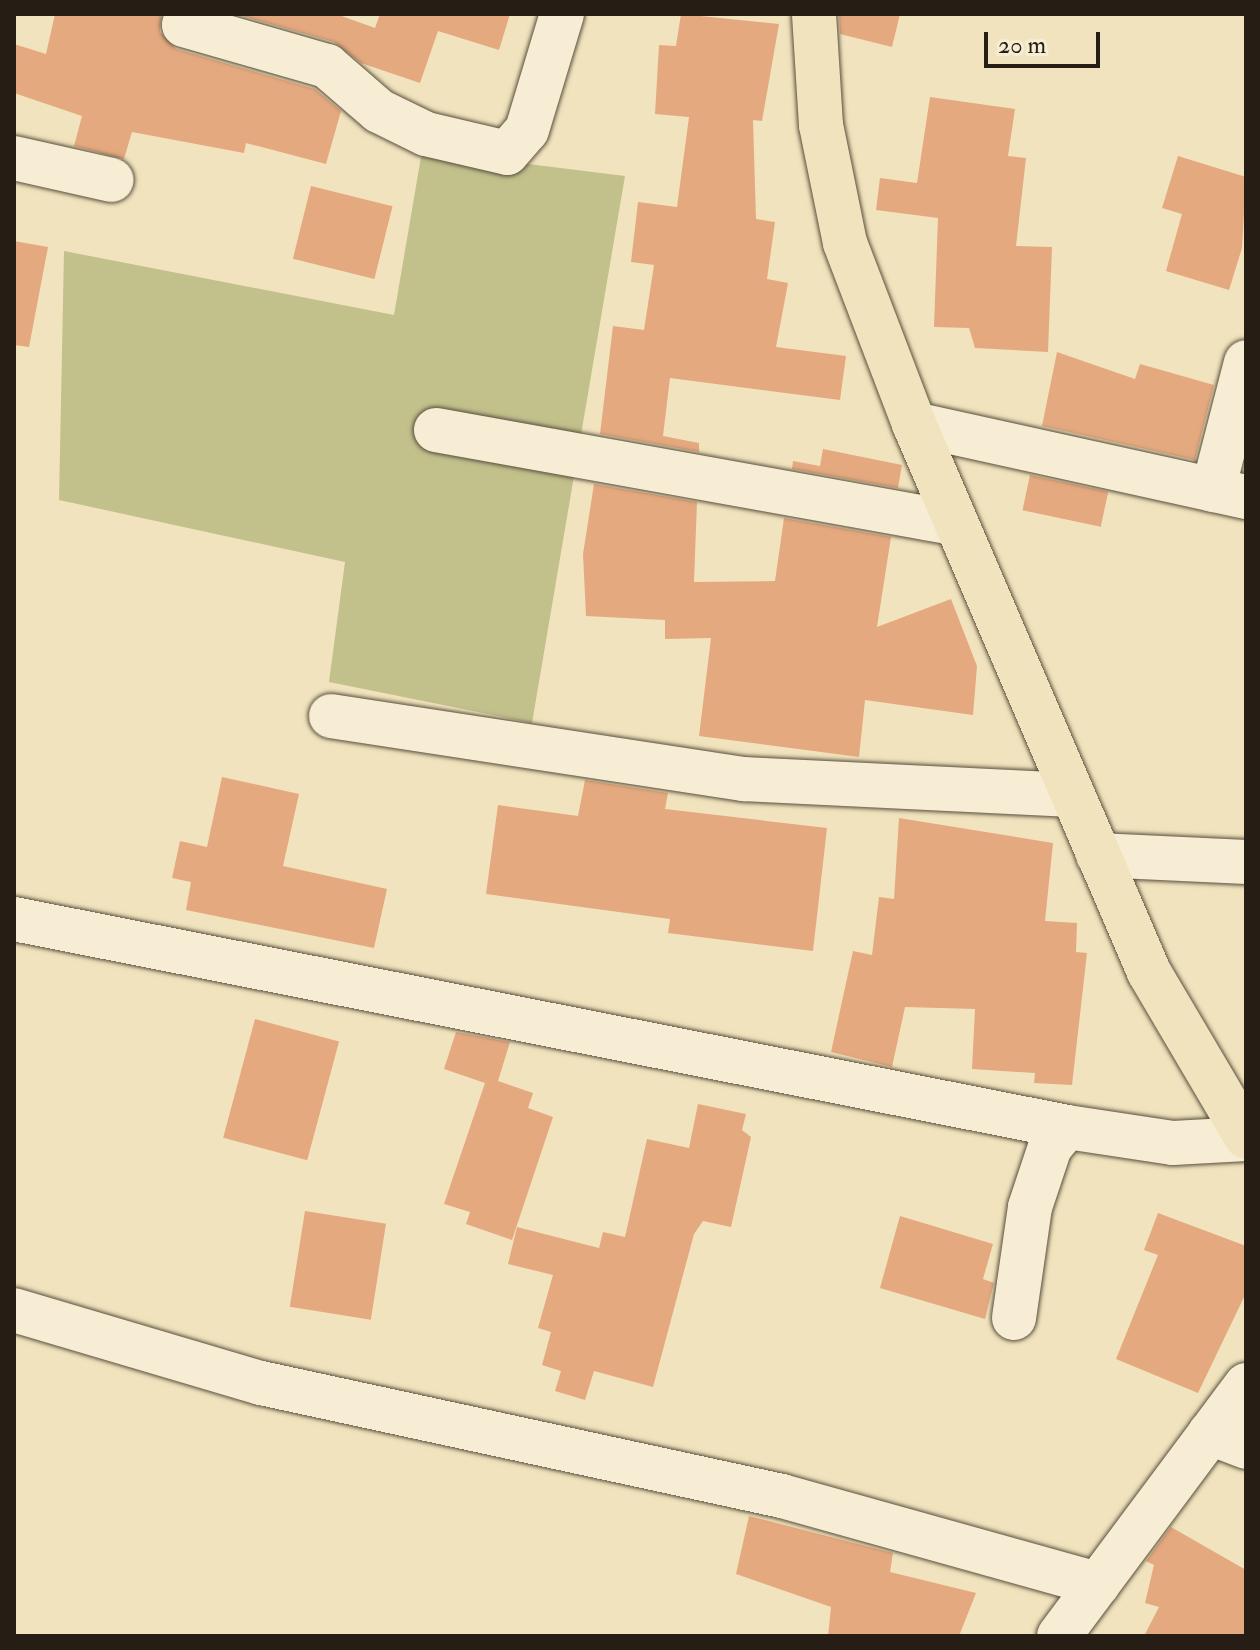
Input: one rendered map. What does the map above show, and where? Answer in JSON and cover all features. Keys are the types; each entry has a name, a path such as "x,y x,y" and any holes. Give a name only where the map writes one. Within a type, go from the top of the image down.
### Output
{"main road":[{"path":"814,14 821,125 845,243 914,424 953,523 1149,972 1246,1138"}],"street":[{"path":"187,14 184,25 327,66 379,111 426,134 507,153 516,151 527,130 562,14"},
{"path":"14,158 112,180"},
{"path":"914,424 1229,494 1246,362"},
{"path":"436,430 953,523"},
{"path":"331,716 744,779 1071,795"},
{"path":"1098,855 1246,862"},
{"path":"14,919 1067,1127 1173,1143 1246,1138"},
{"path":"1014,1318 1030,1207 1050,1147 1067,1127"},
{"path":"14,1310 261,1383 782,1496 1098,1584"},
{"path":"1059,1636 1098,1584 1228,1440 1246,1385"}],"shaded area":[{"path":"422,151 625,176 532,723 329,682 345,562 59,500 64,251 394,315"}],"building":[{"path":"55,14 161,14 160,32 176,49 315,89 341,111 326,164 246,143 244,153 132,132 124,159 74,146 82,116 14,93 14,44 46,54"},
{"path":"236,14 336,14 375,28 380,14 510,14 499,50 438,31 420,83 361,63 334,42"},
{"path":"681,14 779,24 762,121 753,120 756,219 775,222 767,279 788,283 776,347 846,356 840,400 670,378 663,436 699,443 699,452 600,434 613,326 644,330 654,265 631,262 638,202 677,207 689,117 655,114 659,45 676,46"},
{"path":"839,14 900,14 892,47 840,34"},
{"path":"930,97 1015,109 1008,156 1026,158 1016,246 1052,247 1048,352 975,348 969,328 934,327 938,218 876,210 880,178 917,183"},
{"path":"1178,156 1246,177 1242,248 1229,290 1166,271 1182,214 1162,208"},
{"path":"311,186 393,206 374,279 293,259"},
{"path":"14,241 48,247 29,347 14,345"},
{"path":"1057,352 1135,379 1140,364 1214,385 1195,460 1042,426"},
{"path":"823,449 902,465 898,488 792,469 793,461 820,466"},
{"path":"1030,475 1108,492 1101,527 1023,510"},
{"path":"594,484 697,502 694,582 775,581 784,518 891,537 877,627 951,599 977,666 973,715 865,700 859,757 699,736 711,638 665,639 665,620 586,616 583,554"},
{"path":"222,777 299,794 283,866 387,889 374,948 186,910 191,882 172,878 180,841 207,847"},
{"path":"585,780 668,793 665,809 827,828 813,951 668,933 670,919 486,894 498,805 578,816"},
{"path":"899,818 1053,843 1045,921 1077,923 1076,952 1087,953 1072,1085 1034,1083 1035,1073 972,1069 975,1009 905,1007 892,1067 831,1052 853,951 872,955 879,897 894,899"},
{"path":"255,1019 339,1042 307,1160 223,1138"},
{"path":"456,1032 510,1042 498,1081 533,1093 528,1108 553,1117 512,1240 466,1224 470,1212 444,1204 485,1083 444,1069"},
{"path":"698,1104 746,1114 742,1130 751,1137 731,1227 703,1221 694,1234 653,1387 594,1371 585,1400 555,1391 561,1371 542,1365 551,1332 538,1328 553,1275 508,1264 517,1227 599,1248 603,1232 625,1237 647,1139 689,1148"},
{"path":"305,1211 386,1224 371,1320 290,1307"},
{"path":"1158,1213 1246,1246 1246,1293 1198,1393 1116,1359 1158,1255 1144,1250"},
{"path":"900,1216 993,1244 983,1279 994,1283 985,1319 880,1288"},
{"path":"749,1516 893,1553 890,1572 976,1593 959,1636 828,1636 831,1607 736,1574"},
{"path":"1171,1527 1246,1570 1246,1636 1144,1636 1159,1607 1145,1603 1154,1565 1146,1561"}]}
